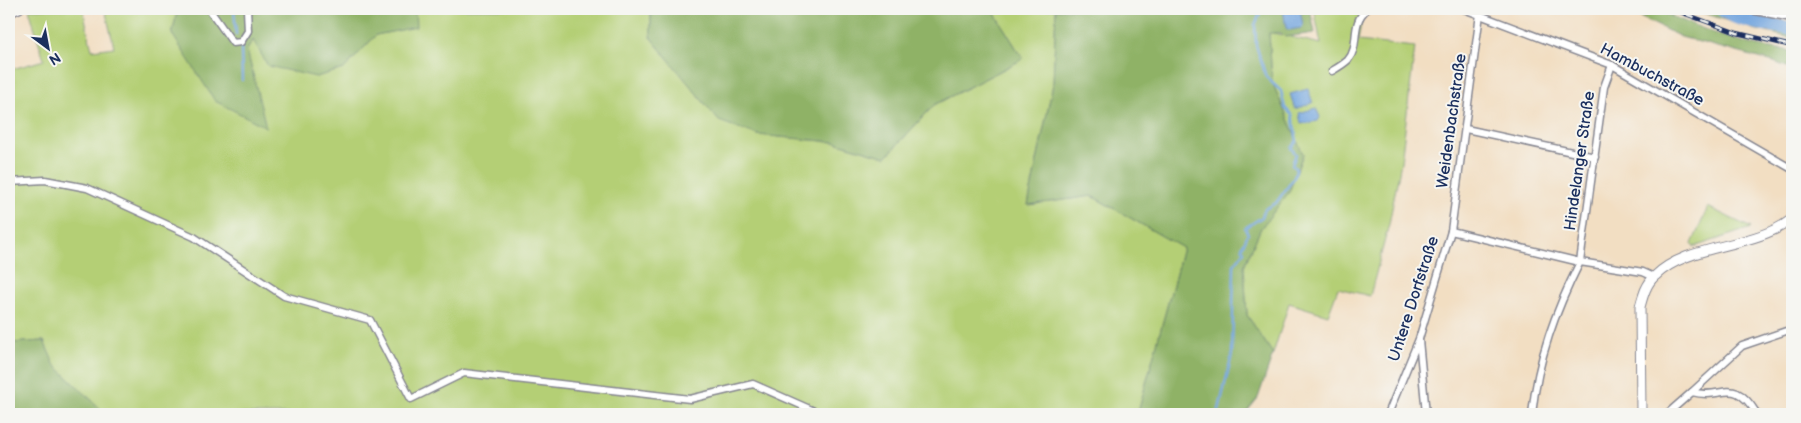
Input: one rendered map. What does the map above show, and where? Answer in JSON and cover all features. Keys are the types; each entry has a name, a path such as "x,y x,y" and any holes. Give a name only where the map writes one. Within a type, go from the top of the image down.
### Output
{"main road":[{"path":"1640,414 1640,307 1644,292 1654,276 1670,264 1766,234 1792,219"}],"street":[{"path":"9,14 20,9"},
{"path":"209,9 234,43 241,42 248,31 247,9"},
{"path":"1332,71 1348,60 1353,52 1357,20 1367,9"},
{"name":"Hambuchstraße","path":"1464,9 1612,65 1792,169"},
{"path":"1745,9 1792,18"},
{"name":"Weidenbachstraße","path":"1451,230 1480,14"},
{"name":"Hindelanger Straße","path":"1532,414 1536,378 1552,322 1580,262 1604,86 1612,65"},
{"path":"1466,129 1595,157"},
{"path":"9,182 45,180 87,188 194,237 284,296 370,320 411,399 464,374 690,399 753,384 821,414"},
{"name":"Untere Dorfstraße","path":"1388,414 1419,339 1451,230 1580,262 1643,272 1654,276"},
{"path":"1667,414 1742,346 1792,329"},
{"path":"1419,339 1426,414"},
{"path":"1692,392 1700,394 1727,390 1739,393 1749,401 1758,414"}],"green space":[{"path":"29,9 83,9 92,50 114,47 105,9 178,9 172,35 265,127 247,50 254,39 344,69 376,35 415,27 415,9 651,9 651,38 674,65 758,135 835,142 886,157 934,105 1023,59 992,9 1056,9 1053,84 1028,205 1092,196 1183,248 1139,409 1135,414 106,414 53,364 44,341 9,343 9,70 44,60"},
{"path":"178,9 415,9 416,27 376,35 344,69 316,77 268,66 253,40 247,50 266,127 215,101 172,34"},
{"path":"651,9 992,9 1023,59 934,105 886,157 835,142 758,135 719,121 651,38"},
{"path":"1056,9 1310,9 1315,33 1285,37 1281,33 1269,33 1272,82 1303,154 1289,192 1261,228 1244,266 1247,315 1273,354 1258,398 1245,414 1135,414 1139,409 1183,248 1092,196 1028,205 1053,84"},
{"path":"1314,9 1371,9 1362,17 1358,41 1415,47 1401,162 1389,224 1370,296 1338,288 1328,315 1289,303 1273,354 1247,315 1244,266 1261,228 1289,192 1303,154 1272,82 1269,32 1321,44"},
{"path":"1623,9 1653,9 1722,36 1758,46 1792,51 1792,69 1774,62 1681,37"},
{"path":"1691,9 1736,9 1751,15 1792,22 1792,38 1753,29"},
{"path":"1708,207 1751,228 1694,247 1692,244"},
{"path":"44,341 54,364 106,414 9,414 9,343"}],"water":[{"path":"1283,9 1300,9 1303,26 1289,30 1286,28"},
{"path":"1308,89 1313,103 1295,109 1290,94"},
{"path":"1316,108 1320,117 1318,121 1301,124 1299,113"}],"waterway":[{"path":"234,9 236,34"},
{"path":"1218,414 1232,354 1234,265 1244,252 1242,247 1248,234 1245,228 1262,217 1265,209 1276,203 1294,178 1296,169 1292,165 1296,154 1291,148 1297,141 1292,115 1285,108 1281,91 1266,77 1256,45 1255,25 1262,9"},
{"path":"1722,9 1735,17 1745,20 1792,29"},
{"path":"241,46 242,80"}],"railway":[{"path":"1672,9 1737,33 1792,46"}]}
